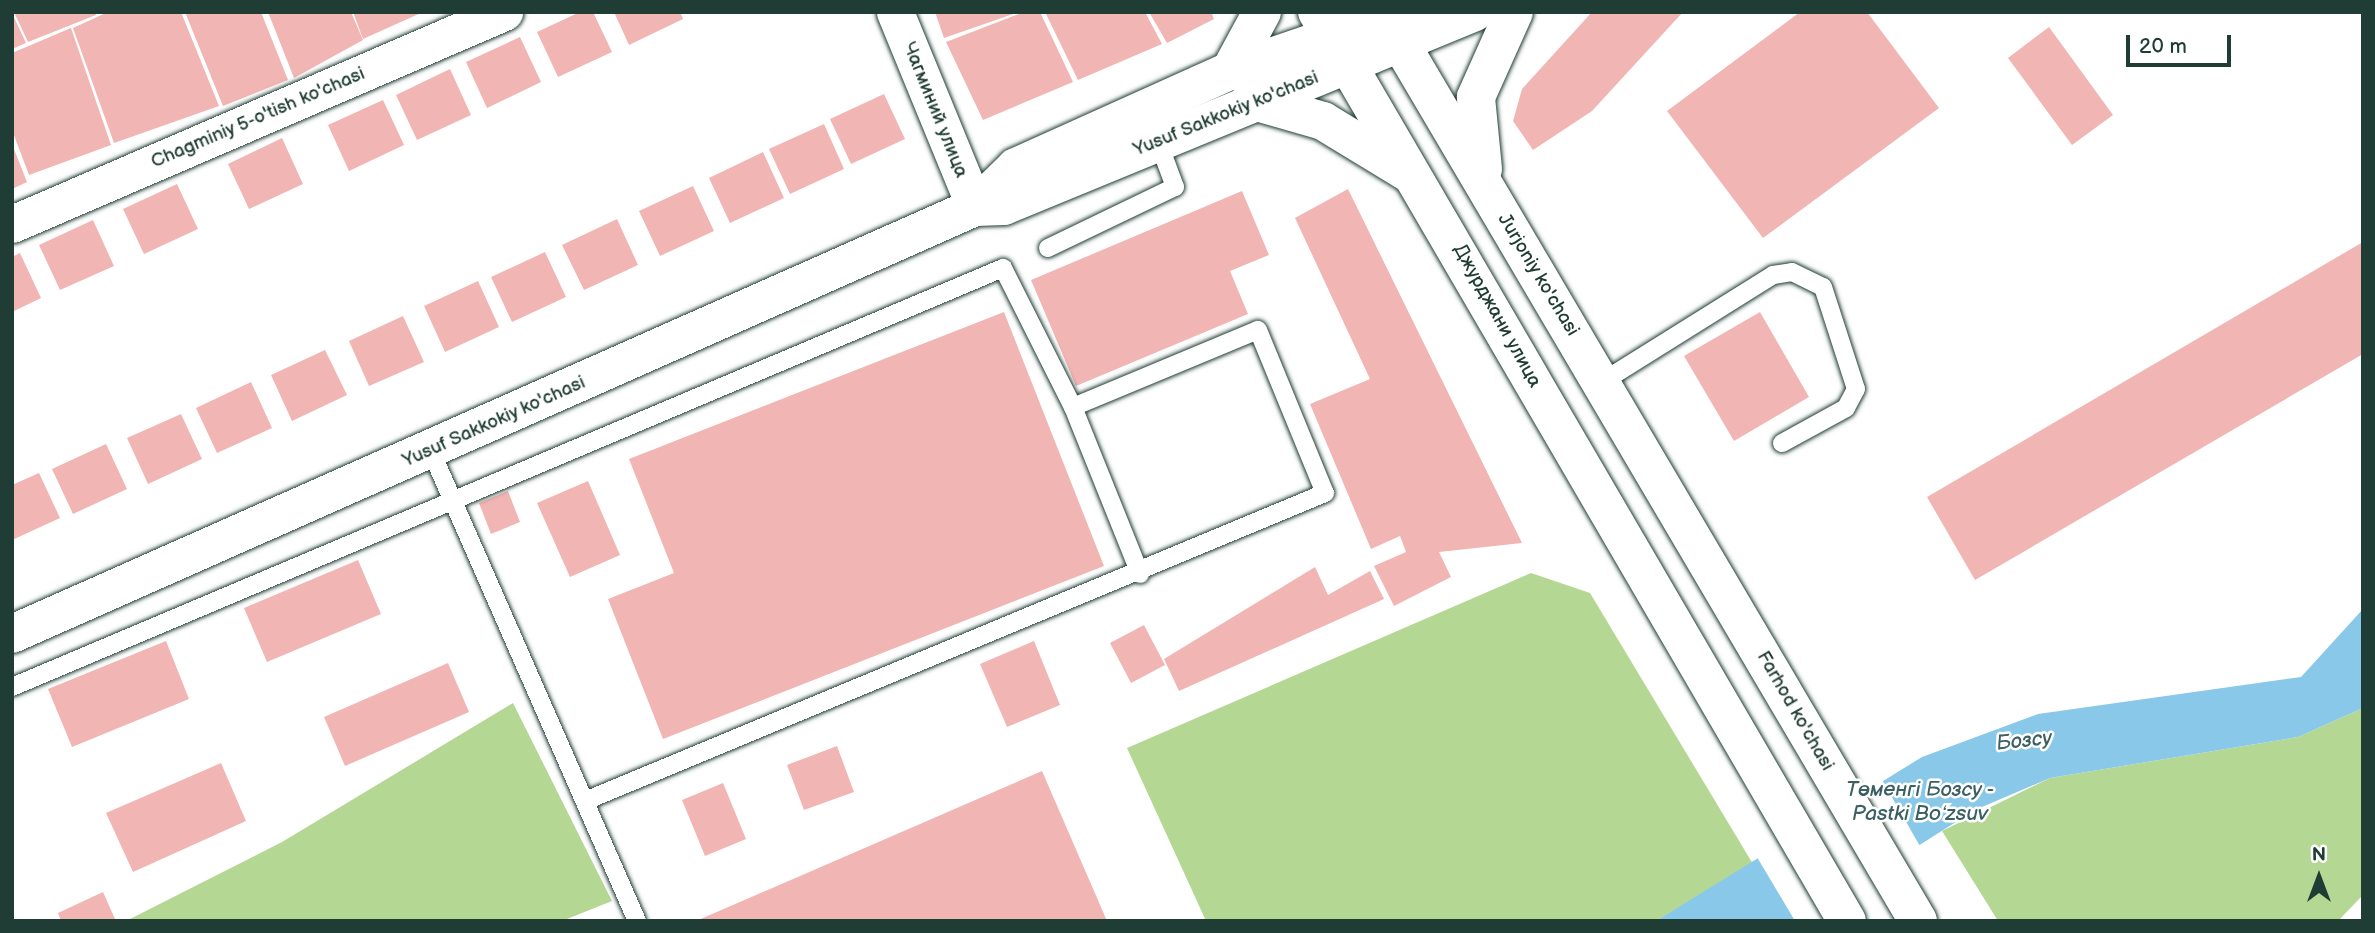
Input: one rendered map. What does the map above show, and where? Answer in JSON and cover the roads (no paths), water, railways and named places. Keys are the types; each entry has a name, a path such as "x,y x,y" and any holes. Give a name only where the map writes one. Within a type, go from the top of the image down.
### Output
{"main road":[{"path":"1262,12 1240,85 1323,121 1423,183"},
{"name":"Yusuf Sakkokiy ko'chasi","path":"12,634 431,451 975,207 1016,167 1240,85 1334,38 1393,22 1475,12"},
{"path":"1487,189 1476,97 1514,12"},
{"name":"Jurjoniy ko'chasi","path":"1393,22 1487,189 1694,537"},
{"name":"Джурджани улица","path":"1334,38 1423,183 1640,569 1847,921"},
{"name":"Yusuf Sakkokiy ko'chasi","path":"975,207 1004,206 1158,141 1240,85"},
{"name":"Farhod ko'chasi","path":"1694,537 1918,921"}],"street":[{"name":"Chagminiy 5-o'tish ko'chasi","path":"12,224 504,12"},
{"name":"Чагминий улица","path":"895,12 975,207"}],"lane":[{"path":"1048,248 1175,187 1158,141"},
{"path":"12,687 1003,268 1073,407 1140,574"},
{"path":"1602,382 1773,275 1792,272 1823,287 1856,389 1846,408 1782,443"},
{"path":"584,801 1140,574 1325,493 1258,330 1073,407"},
{"path":"431,451 637,921"}],"water":[{"name":"Төменгі Бозсу - Pastki Boʻzsuv","path":"2363,609 2363,708 2298,737 2050,778 1975,810 1799,921 1656,921 1922,757 2038,714 2301,677"}],"water label":[{"name":"Бозсу","path":"2024,741"}]}
